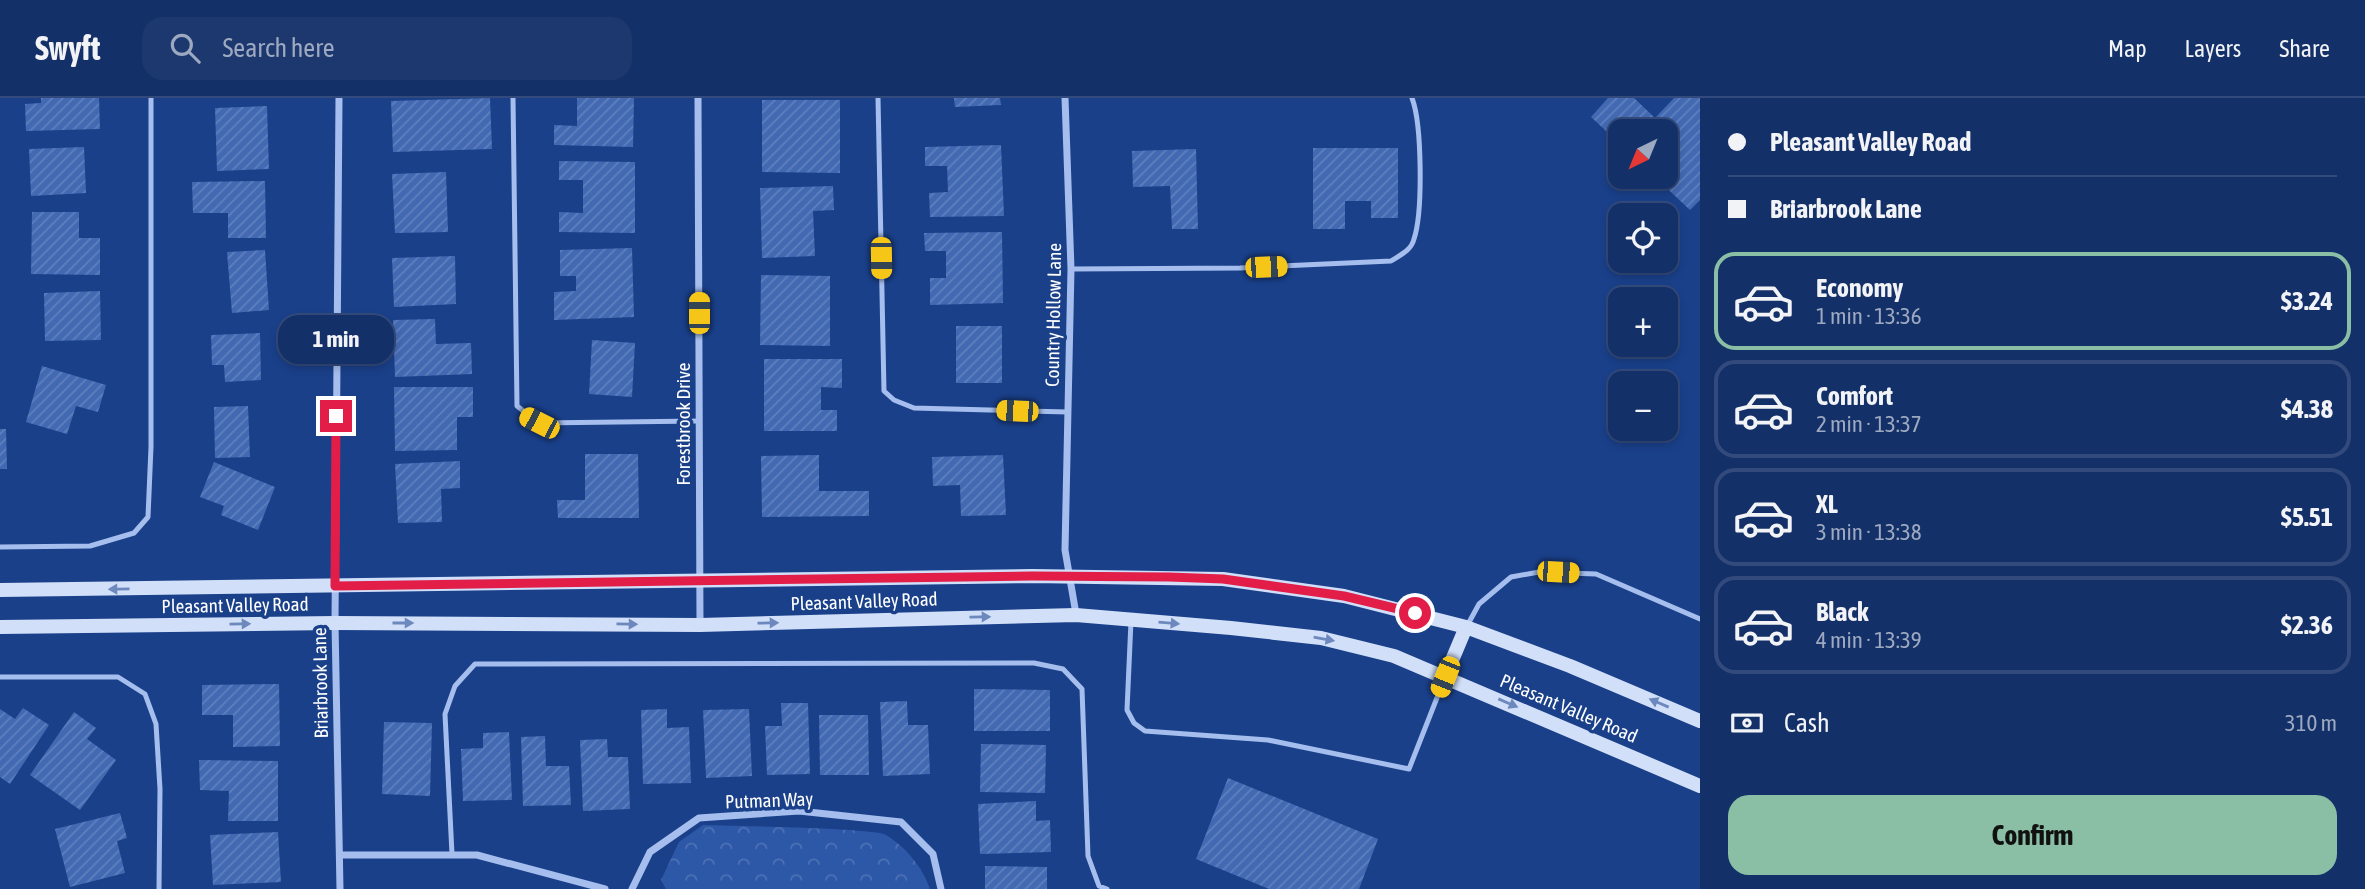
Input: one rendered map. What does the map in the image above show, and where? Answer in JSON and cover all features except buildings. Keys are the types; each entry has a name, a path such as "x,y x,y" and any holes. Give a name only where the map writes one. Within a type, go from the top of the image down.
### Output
{"main road":[{"name":"Pleasant Valley Road","path":"0,590 1032,576 1223,579 1344,596 1466,627 1570,666 1700,721"},
{"name":"Pleasant Valley Road","path":"0,627 335,623 700,625 1076,615 1131,620 1321,638 1394,656 1700,786"},
{"path":"1445,677 1466,627"}],"street":[{"name":"Briarbrook Lane","path":"339,98 335,623 340,889"},
{"name":"Forestbrook Drive","path":"698,98 700,625"},
{"name":"Country Hollow Lane","path":"1065,98 1071,269 1065,550 1076,615"},
{"name":"Putman Way","path":"632,889 650,852 699,818 799,811 901,822 933,854 941,889"},
{"path":"340,855 477,855 605,889"}],"lane":[{"path":"0,547 90,547 134,533 148,517 151,447 150,98"},
{"path":"513,98 517,406 539,423 699,421"},
{"path":"878,98 884,391 894,400 914,408 1068,412"},
{"path":"1071,269 1240,268 1391,261 1406,252 1414,240 1418,213 1419,117 1412,98"},
{"path":"1466,627 1479,604 1511,577 1539,572 1596,574 1700,619"},
{"path":"1131,620 1126,710 1134,723 1145,731 1268,740 1409,769 1445,677"},
{"path":"452,854 445,714 455,686 475,664 1034,663 1063,668 1082,689 1088,856 1098,888 1107,889"},
{"path":"0,677 118,677 145,694 156,724 160,789 159,889"}],"green space":[{"path":"703,825 830,829 886,835 913,859 930,889 666,889 661,880 679,842"}],"route":[{"path":"336,416 335,586 1032,576 1169,577 1223,579 1344,596 1415,613"}]}
